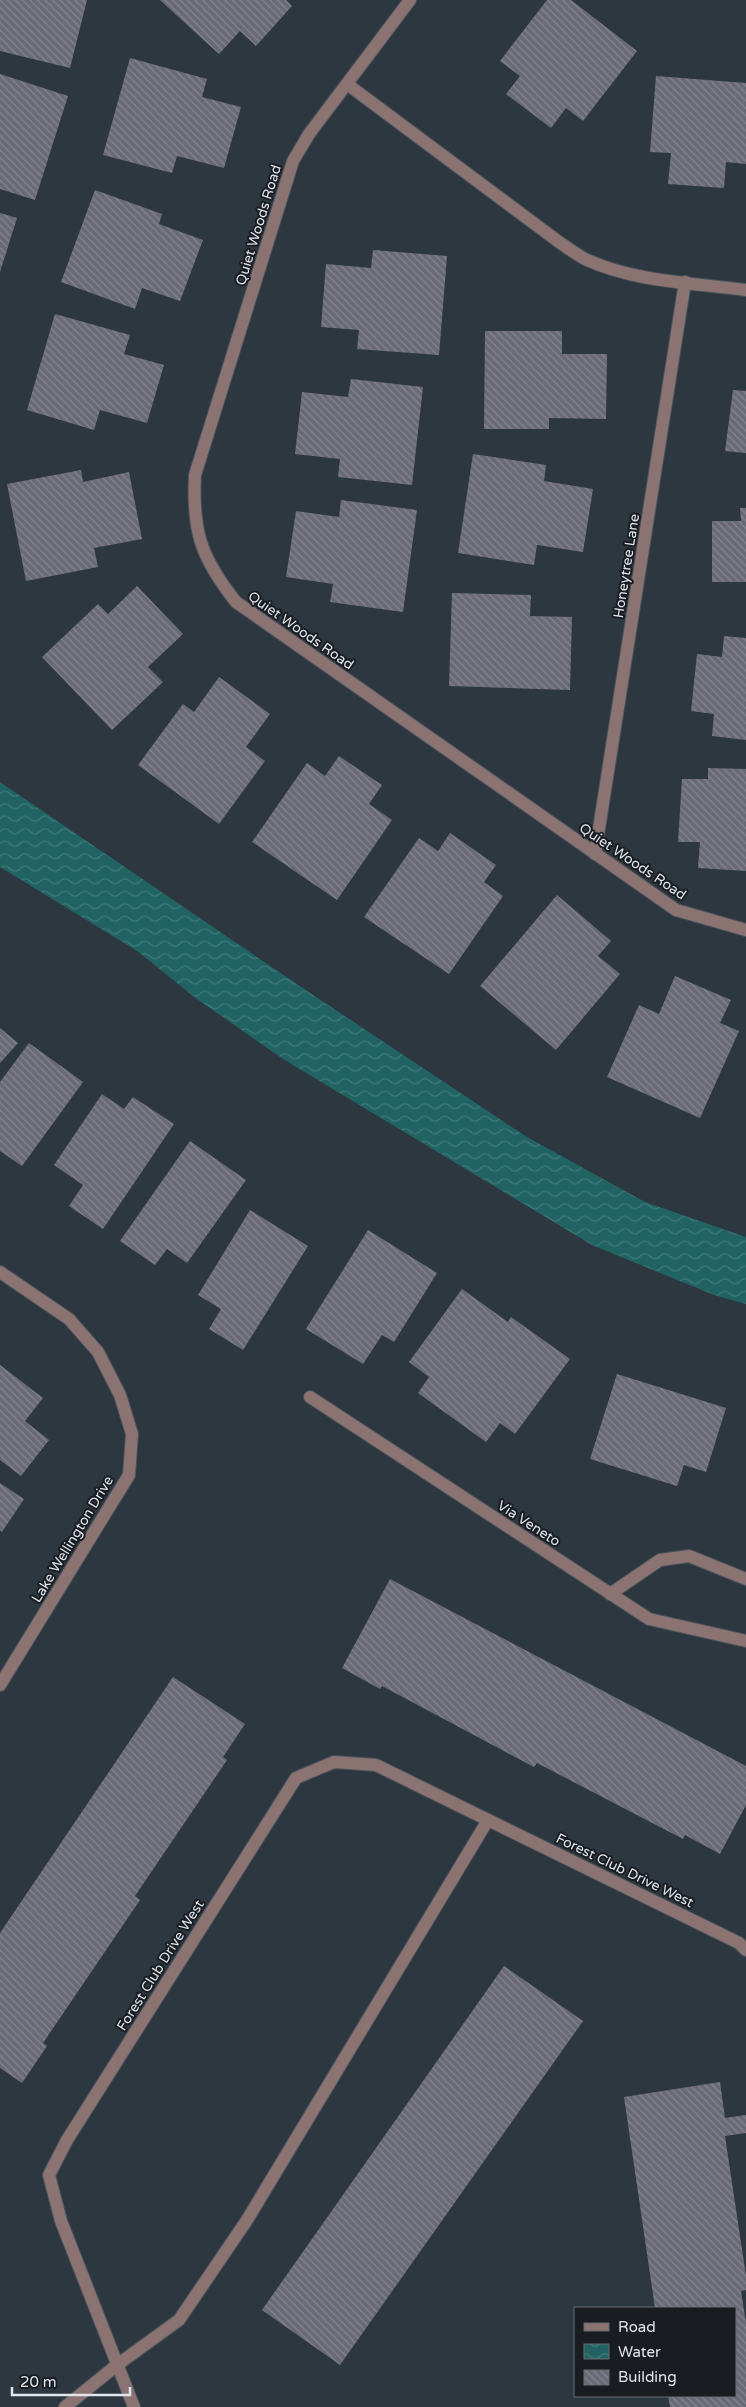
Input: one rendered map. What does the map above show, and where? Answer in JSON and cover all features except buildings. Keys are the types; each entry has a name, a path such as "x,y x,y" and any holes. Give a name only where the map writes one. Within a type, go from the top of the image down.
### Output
{"street":[{"name":"Quiet Woods Road","path":"410,0 309,134 294,161 195,475 193,502 196,530 202,548 219,580 236,602 676,910 746,930"},
{"path":"347,84 559,242 584,258 612,269 638,275 746,290"},
{"name":"Honeytree Lane","path":"595,854 685,282"},
{"name":"Lake Wellington Drive","path":"0,1272 69,1319 98,1352 120,1395 132,1434 129,1475 0,1685"},
{"name":"Via Veneto","path":"310,1398 649,1619 746,1641"},
{"path":"610,1594 660,1560 690,1556 746,1579"},
{"name":"Forest Club Drive West","path":"134,2407 61,2222 50,2175 67,2140 296,1778 334,1762 376,1765 739,1943 746,1950"},
{"path":"65,2407 117,2365 179,2320 242,2228 488,1820"}],"water":[{"path":"0,782 310,993 527,1137 645,1202 746,1237 746,1304 714,1295 592,1245 283,1059 197,999 137,951 0,867"}]}
